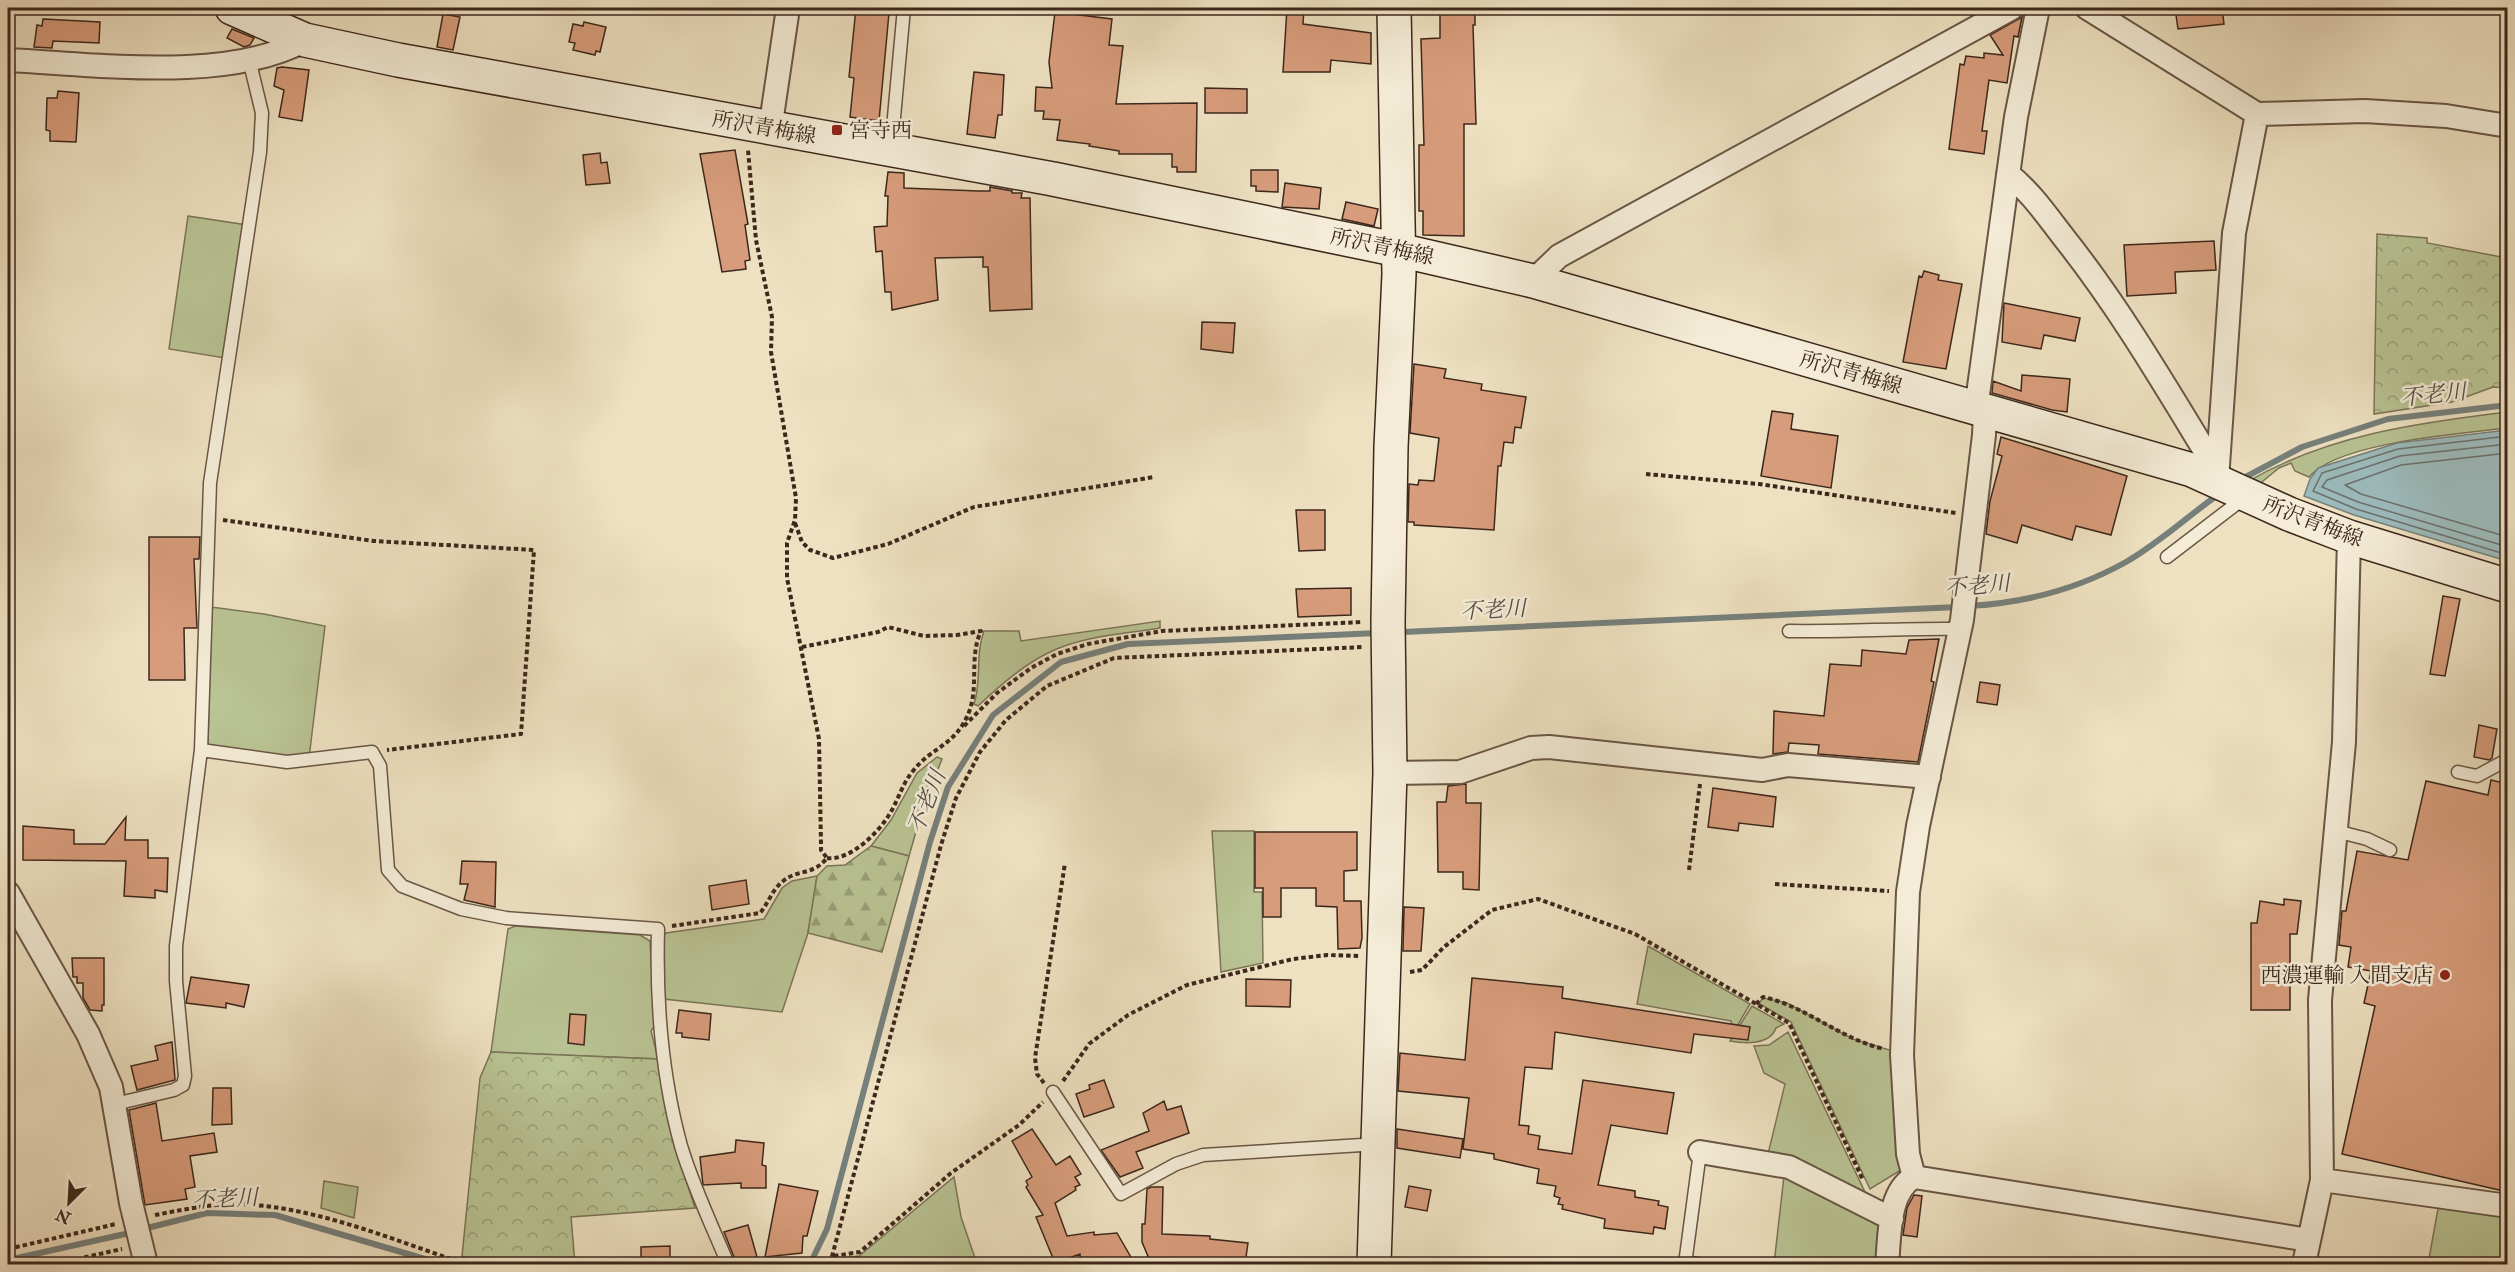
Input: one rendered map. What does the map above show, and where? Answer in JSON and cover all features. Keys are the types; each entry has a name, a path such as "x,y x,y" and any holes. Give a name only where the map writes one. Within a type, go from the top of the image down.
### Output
{"main road":[{"name":"所沢青梅線","path":"232,8 305,40 410,63 1053,179 1399,250 1533,281 2148,457 2230,484 2349,537 2508,586"},
{"path":"1374,1264 1390,773 1388,634 1391,436 1399,250 1394,8"}],"street":[{"path":"758,127 788,8"},
{"path":"1533,281 1560,256 2012,8"},
{"path":"1914,1178 1908,1154 1902,1053 1908,892 1962,616 1975,513 1980,410 2008,174 2038,8"},
{"path":"2087,8 2257,114 2365,111 2446,116 2508,126"},
{"path":"8,60 211,66 284,52 305,40"},
{"path":"2230,484 2234,233 2257,114"},
{"path":"2008,174 2025,187 2121,316 2230,484"},
{"path":"2304,1264 2322,1180 2320,1000 2344,742 2349,537"},
{"path":"1390,773 1460,772 1540,747 1762,770 1788,765 1929,777"},
{"path":"8,893 88,1034 111,1087 139,1252"},
{"path":"1700,1152 1789,1167 1885,1215"},
{"path":"1887,1264 1885,1215 1905,1182 1914,1178 2309,1240"},
{"path":"2322,1180 2508,1206"}],"lane":[{"path":"891,150 904,8"},
{"path":"115,1104 174,1090 183,1085 185,1076 176,981 176,946 201,750 210,483 259,169 262,113 249,59"},
{"path":"2167,557 2230,484"},
{"path":"1789,631 1962,616"},
{"path":"201,750 287,762 372,752 380,766 388,870 402,886 461,909 506,918 658,929 661,1016 673,1110 682,1147 728,1264"},
{"path":"2458,771 2477,776 2508,757"},
{"path":"2336,831 2367,839 2390,850"},
{"path":"1053,1092 1121,1194 1176,1164 1203,1155 1379,1144"},
{"path":"1685,1264 1700,1152"}],"path":[{"path":"758,127 756,240 772,317 771,352 796,498 794,522 787,543 787,578 819,739 821,850 827,858"},
{"path":"1646,474 1759,484 1958,513 1975,513"},
{"path":"794,522 802,542 810,550 833,558 898,541 974,507 1154,477"},
{"path":"208,518 374,541 534,550 521,734 372,752"},
{"path":"802,648 878,632 888,627 924,636 957,635 981,631 975,655 974,697 962,727"},
{"path":"658,929 760,913 782,881 810,872 827,858 840,857 864,843 888,817 911,772 950,742 997,693 1031,668 1057,654 1088,644 1162,631 1388,634"},
{"path":"830,1264 947,826 967,774 980,752 1006,720 1047,686 1114,658 1388,634"},
{"path":"1689,870 1702,762"},
{"path":"1053,1092 1037,1074 1035,1058 1065,863"},
{"path":"1775,884 1908,892"},
{"path":"1404,973 1422,970 1444,947 1492,910 1538,899 1635,934 1789,1023 1885,1215"},
{"path":"1293,959 1353,954"},
{"path":"1756,1004 1762,997 1788,1002 1853,1038 1902,1053"},
{"path":"8,1250 135,1220 235,1204 270,1207 325,1218 466,1264"},
{"path":"55,1264 139,1252"}],"green space":[{"path":"188,216 247,225 225,358 169,349"},
{"path":"2377,234 2427,238 2427,243 2507,258 2507,388 2493,387 2452,402 2374,414"},
{"path":"2507,412 2507,428 2432,437 2372,448 2346,455 2324,465 2309,477 2295,471 2291,463 2279,468 2257,486 2247,482 2277,466 2341,442 2406,427"},
{"path":"211,607 264,614 325,626 309,758 288,758 208,745"},
{"path":"1160,621 1160,628 1088,639 1061,647 1020,670 978,706 974,704 984,631 1019,631 1021,641"},
{"path":"937,757 942,759 924,804 909,856 871,846 891,820 917,773"},
{"path":"1212,831 1254,831 1254,892 1262,892 1263,963 1221,972"},
{"path":"871,846 909,856 882,952 808,933 817,876 827,866 845,865"},
{"path":"817,876 808,933 782,1012 664,999 663,936 666,933 764,919 782,888 792,881"},
{"path":"515,926 640,935 650,941 655,1025 651,1031 658,1059 491,1052 508,929"},
{"path":"1648,946 1750,1004 1736,1028 1733,1030 1731,1021 1637,1004"},
{"path":"1764,998 1787,1003 1853,1039 1896,1052 1901,1170 1870,1189 1791,1022 1758,1003"},
{"path":"1752,1006 1784,1024 1763,1040 1750,1043 1730,1041"},
{"path":"1788,1032 1865,1192 1863,1193 1768,1154 1785,1084 1764,1073 1754,1046 1769,1045"},
{"path":"491,1052 658,1059 670,1129 695,1208 571,1217 575,1264 484,1264 462,1256 480,1078"},
{"path":"1784,1176 1877,1221 1880,1228 1877,1264 1774,1264"},
{"path":"954,1177 961,1217 977,1264 833,1264 835,1259 859,1256"},
{"path":"324,1181 358,1187 354,1218 321,1208"},
{"path":"2439,1203 2507,1212 2507,1264 2428,1264"},
{"path":"1690,1256 1745,1264 1690,1264"}],"water":[{"path":"2507,430 2507,561 2354,515 2304,496 2310,479 2318,468 2397,443"}],"building":[{"path":"856,8 873,8 876,11 889,13 879,121 850,117 854,78 849,77"},
{"path":"1287,8 1304,9 1303,24 1371,33 1371,64 1331,60 1330,72 1283,72"},
{"path":"1440,8 1475,8 1475,25 1473,25 1476,124 1464,124 1464,236 1423,235 1423,211 1419,211 1419,145 1424,145 1421,39 1440,38"},
{"path":"2175,8 2222,8 2224,24 2178,29"},
{"path":"1055,12 1112,19 1109,45 1123,46 1116,104 1197,103 1196,172 1177,172 1177,167 1172,167 1172,154 1119,154 1119,151 1089,146 1090,144 1057,140 1060,120 1043,119 1044,111 1035,111 1036,87 1052,88 1049,62"},
{"path":"443,14 460,17 453,50 437,47"},
{"path":"2022,17 2018,37 2014,36 2007,83 1989,80 1982,131 1987,131 1984,154 1949,149 1960,64 1964,65 1966,56 1984,58 1984,53 2003,55 1990,35"},
{"path":"43,19 100,22 99,43 53,41 52,48 34,47 37,25 42,26"},
{"path":"584,22 606,27 600,52 596,51 595,55 573,50 575,43 569,42 573,24 583,26"},
{"path":"232,29 254,38 250,45 244,47 227,38"},
{"path":"277,68 309,70 302,121 279,117 284,90 274,86"},
{"path":"974,72 1004,75 1002,115 998,115 995,138 967,134"},
{"path":"1205,88 1247,89 1247,113 1205,113"},
{"path":"58,91 79,93 76,142 50,141 50,131 46,130 47,98 57,98"},
{"path":"735,150 748,224 745,225 750,260 745,261 746,269 722,272 700,154"},
{"path":"600,153 601,163 607,162 610,183 586,185 583,155"},
{"path":"1251,170 1278,170 1278,192 1256,191 1256,186 1251,186"},
{"path":"888,172 904,173 904,188 990,191 990,187 1012,191 1012,193 1022,193 1021,198 1030,198 1032,309 990,311 988,267 983,267 983,257 935,258 938,300 892,310 891,292 885,292 882,251 876,252 874,227 887,226 888,196 885,196"},
{"path":"1285,183 1321,188 1319,209 1282,207"},
{"path":"1346,202 1378,209 1374,226 1342,219"},
{"path":"2214,241 2216,270 2175,272 2176,293 2127,296 2124,245"},
{"path":"1924,271 1939,275 1938,280 1962,284 1946,369 1903,362 1919,276 1922,277"},
{"path":"2004,303 2080,318 2075,341 2044,335 2041,349 2002,342"},
{"path":"1202,322 1235,323 1233,353 1201,349"},
{"path":"1414,364 1446,369 1444,378 1482,384 1481,390 1526,397 1521,428 1515,427 1513,443 1504,442 1501,466 1498,466 1494,530 1414,525 1414,522 1408,522 1409,484 1418,485 1419,480 1434,481 1439,438 1410,433"},
{"path":"2022,375 2070,379 2067,412 1992,393 1993,381 2021,391"},
{"path":"1772,411 1793,414 1791,429 1838,436 1831,488 1761,476"},
{"path":"2001,437 2127,476 2111,535 2076,526 2072,540 2022,525 2017,543 1986,534 1990,501 2002,456 1997,454"},
{"path":"1296,510 1325,510 1325,550 1299,551"},
{"path":"149,537 200,537 199,559 194,559 197,628 184,628 185,680 149,680"},
{"path":"1351,588 1351,615 1298,617 1296,589"},
{"path":"2443,596 2460,599 2445,676 2430,674"},
{"path":"1939,639 1931,681 1934,682 1918,762 1818,754 1819,745 1789,743 1788,752 1773,754 1774,711 1824,716 1830,664 1861,666 1862,650 1906,654 1909,640"},
{"path":"1980,682 2000,685 1997,705 1977,702"},
{"path":"2479,725 2497,729 2492,758 2489,760 2474,757"},
{"name":"西濃運輸 入間支店","path":"2491,780 2508,784 2508,1192 2342,1154 2375,1006 2364,1003 2371,971 2348,967 2351,947 2339,945 2342,911 2346,911 2357,851 2408,860 2426,781 2488,795"},
{"path":"1466,784 1466,803 1481,803 1479,890 1463,889 1463,872 1438,872 1437,802 1446,802 1448,786"},
{"path":"1713,788 1776,797 1773,827 1739,823 1738,831 1708,827"},
{"path":"126,817 125,840 148,840 148,858 168,858 167,892 155,890 155,898 124,896 126,861 23,860 23,826 74,830 74,844 105,844"},
{"path":"1255,832 1357,832 1357,870 1344,871 1344,901 1361,901 1360,948 1338,949 1337,907 1316,906 1316,888 1281,888 1281,917 1263,917 1263,888 1255,888"},
{"path":"462,861 496,862 495,907 464,900 468,884 460,884"},
{"path":"746,880 749,904 712,910 709,886"},
{"path":"2284,899 2301,901 2297,934 2290,934 2290,1010 2251,1010 2251,923 2257,923 2260,901 2284,905"},
{"path":"1404,907 1424,908 1421,951 1403,951"},
{"path":"72,958 104,958 102,1011 90,1010 83,998 83,983 77,983 77,977 73,977"},
{"path":"191,977 249,985 244,1007 226,1003 226,1008 186,1003"},
{"path":"1472,978 1563,987 1562,998 1750,1027 1748,1040 1694,1034 1691,1053 1555,1032 1552,1069 1525,1067 1519,1125 1529,1126 1528,1134 1540,1136 1538,1149 1572,1154 1583,1080 1674,1093 1667,1134 1611,1125 1598,1185 1635,1191 1635,1197 1659,1201 1658,1205 1668,1207 1665,1229 1654,1227 1653,1234 1604,1228 1605,1219 1562,1209 1563,1205 1558,1204 1560,1198 1554,1196 1556,1186 1537,1183 1539,1169 1494,1159 1494,1154 1463,1149 1469,1098 1398,1091 1400,1053 1465,1060"},
{"path":"1246,979 1291,980 1290,1007 1246,1006"},
{"path":"679,1010 711,1014 709,1040 682,1037 682,1033 676,1033"},
{"path":"570,1014 586,1015 584,1045 568,1043"},
{"path":"172,1042 175,1080 137,1090 131,1066 158,1060 155,1046"},
{"path":"1104,1080 1114,1107 1084,1117 1076,1094 1090,1089 1089,1085"},
{"path":"213,1088 231,1088 232,1124 212,1125"},
{"path":"1164,1101 1167,1110 1181,1106 1189,1133 1136,1152 1143,1168 1120,1177 1101,1150 1149,1131 1143,1113"},
{"path":"156,1103 162,1141 214,1133 217,1152 190,1156 195,1187 185,1189 187,1199 145,1205 129,1110"},
{"path":"1032,1129 1056,1165 1070,1156 1081,1174 1075,1177 1080,1185 1075,1187 1076,1190 1055,1203 1067,1236 1094,1232 1094,1235 1117,1233 1132,1259 1081,1263 1080,1254 1055,1263 1036,1217 1043,1215 1026,1187 1028,1185 1026,1181 1032,1177 1012,1141"},
{"path":"1397,1129 1463,1139 1460,1158 1397,1148"},
{"path":"736,1140 764,1143 762,1165 766,1166 766,1188 741,1188 741,1183 703,1185 700,1157 735,1152"},
{"path":"779,1184 818,1191 807,1236 803,1236 802,1253 765,1257"},
{"path":"1409,1186 1431,1190 1427,1211 1405,1207"},
{"path":"1163,1187 1162,1234 1210,1236 1210,1239 1248,1243 1245,1264 1164,1264 1164,1261 1150,1261 1142,1242 1142,1224 1145,1224 1147,1189"},
{"path":"1914,1195 1922,1196 1917,1237 1903,1235 1907,1208"},
{"path":"748,1225 757,1257 736,1262 724,1232"},
{"path":"670,1246 670,1264 641,1264 641,1247"}],"waterway":[{"name":"不老川","path":"2240,480 2302,447 2388,419 2508,405"},
{"name":"不老川","path":"1968,606 2030,598 2069,587 2107,572 2150,546 2219,494"},
{"name":"不老川","path":"1403,632 1958,607"},
{"name":"不老川","path":"810,1264 827,1229 930,842 948,787 993,715 1061,662 1128,644 1378,633"},
{"name":"不老川","path":"143,1229 207,1213 275,1215 442,1264"},
{"name":"不老川","path":"8,1260 134,1232"}],"place":[{"name":"宮寺西","path":"837,130"},
{"name":"西濃運輸 入間支店","path":"2445,975"}]}
